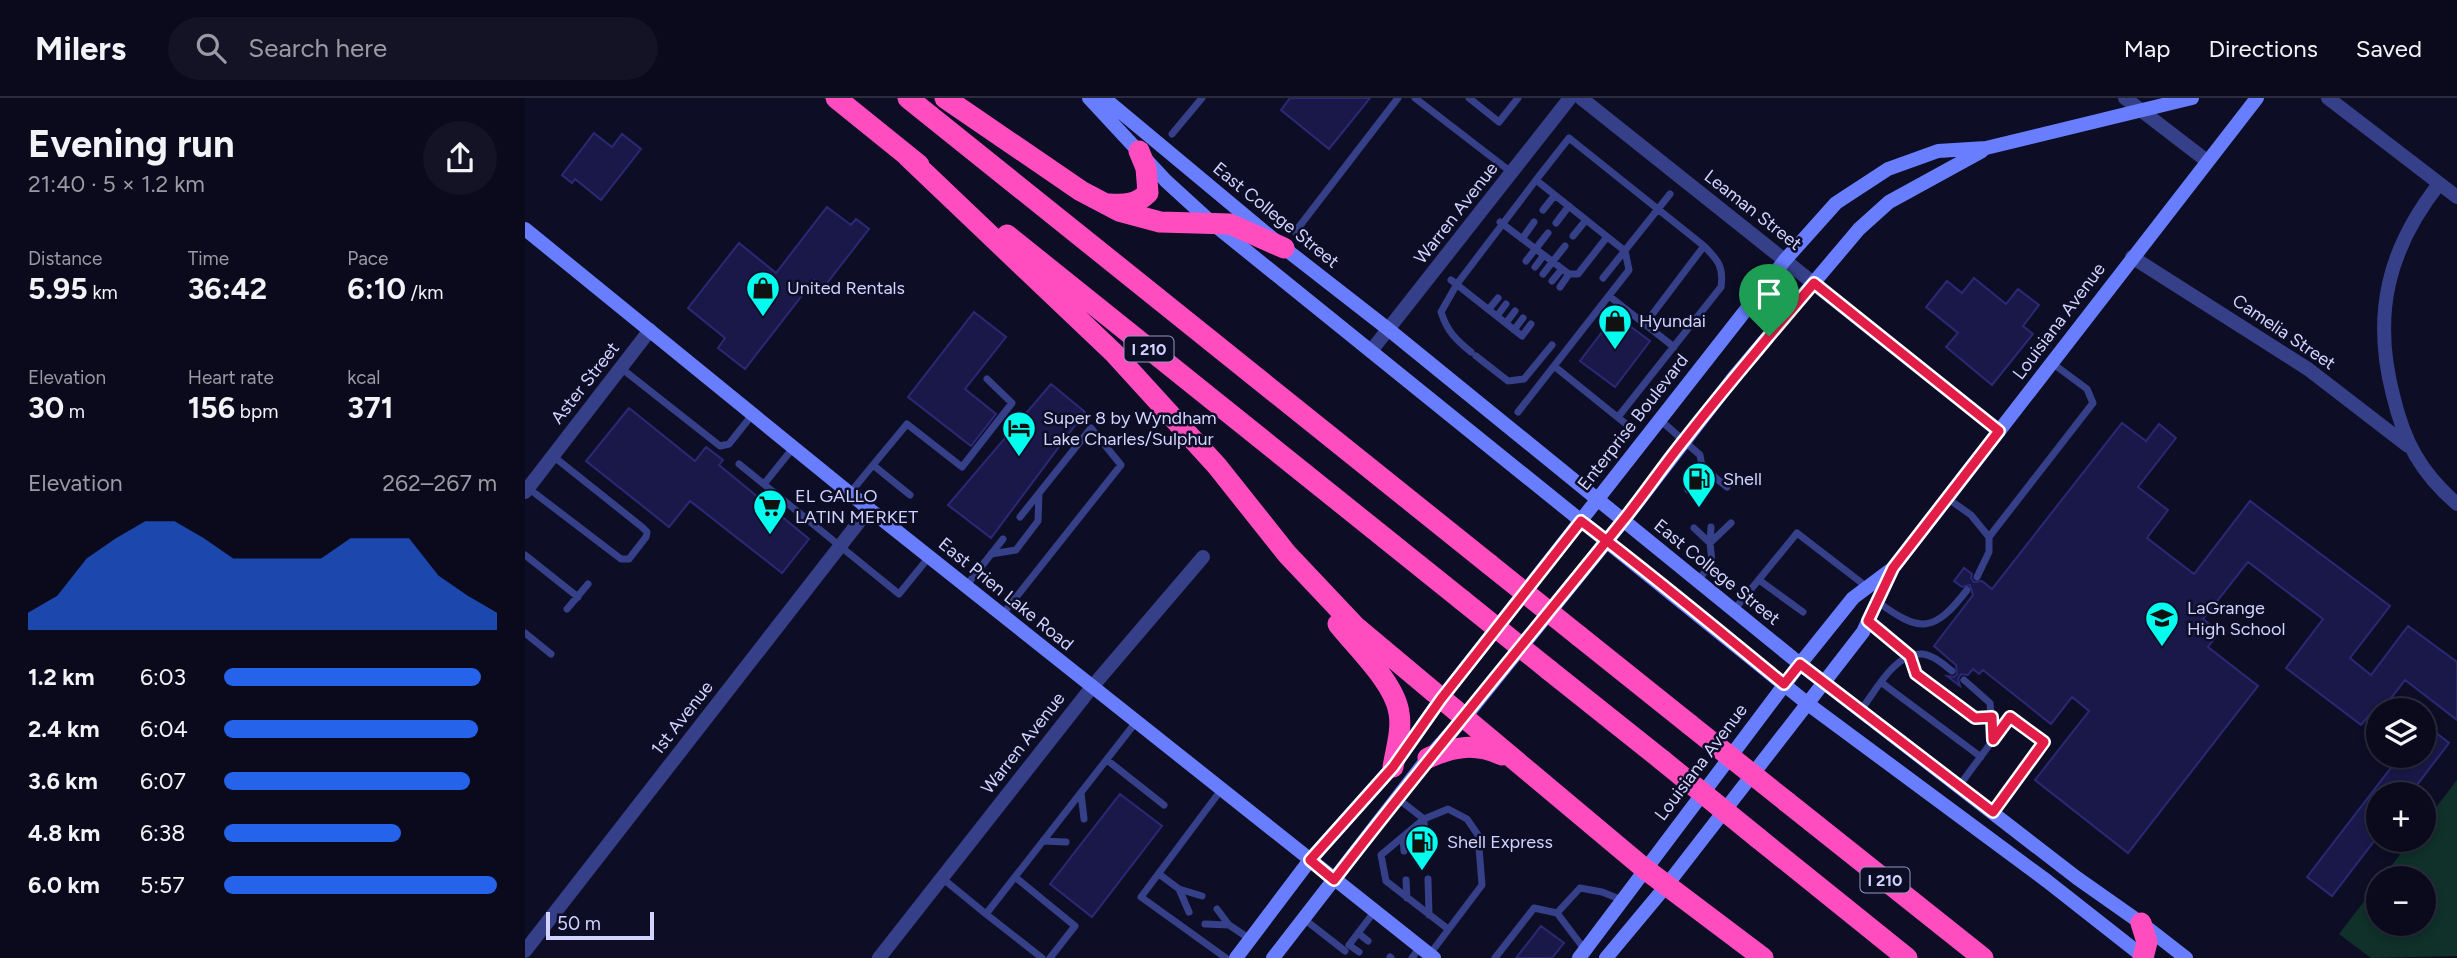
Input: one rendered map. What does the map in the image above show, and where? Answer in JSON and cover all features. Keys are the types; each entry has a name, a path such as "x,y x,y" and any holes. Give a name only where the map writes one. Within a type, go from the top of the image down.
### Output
{"highway":[{"name":"I 210","path":"836,98 1906,958"},
{"name":"I 210","path":"908,98 1983,958"},
{"path":"945,98 1081,191 1119,211 1160,222 1230,224 1290,240"},
{"path":"1103,204 1126,205 1140,201 1148,193 1146,169 1139,151"},
{"path":"908,156 1114,353 1217,466 1287,554 1321,604 1381,676 1394,696 1400,726 1393,767"},
{"path":"1287,554 1355,626 1441,699 1666,886 1763,958"},
{"path":"1428,758 1445,750 1477,747 1488,749 1523,766"},
{"path":"2141,923 2147,942 2144,958"}],"main road":[{"path":"1089,98 1165,181 1212,223 1808,704 2036,873 2144,958"},
{"name":"East College Street","path":"1104,98 1290,240 1388,330 1800,664 2077,878 2186,958"},
{"path":"1278,956 1303,919 1428,758 1464,718 1623,521 1684,440 1859,229 1889,202 1986,148 2192,98"},
{"name":"Louisiana Avenue","path":"1606,958 1666,886 1863,632 1893,568 2257,98"},
{"name":"Enterprise Boulevard","path":"1236,958 1310,860 1393,767 1441,699 1785,260 1836,203 1888,169 1938,150 1986,148"},
{"name":"East Prien Lake Road","path":"525,229 1424,954"},
{"name":"Louisiana Avenue","path":"1582,954 1784,684 1853,598 1893,568"}],"street":[{"name":"Warren Avenue","path":"1371,351 1570,98"},
{"name":"Leaman Street","path":"1581,98 1999,431"},
{"path":"2125,98 2207,161"},
{"path":"2328,98 2457,197"},
{"path":"2439,184 2424,203 2397,254 2384,309 2384,362 2409,447 2419,463 2457,504"},
{"name":"Camelia Street","path":"2133,257 2308,369 2409,447"},
{"name":"Aster Street","path":"527,490 650,330"},
{"name":"1st Avenue","path":"525,951 869,509"},
{"name":"Warren Avenue","path":"879,958 1092,687 1203,557"}],"lane":[{"path":"1172,134 1202,98"},
{"path":"1290,240 1398,98"},
{"path":"1415,98 1512,172"},
{"path":"1469,98 1499,122 1518,98"},
{"path":"1552,345 1524,379 1508,381 1457,341 1445,327 1441,312 1454,282 1499,221 1569,138 1704,246 1718,260 1723,272 1721,287 1618,417"},
{"path":"1518,412 1629,270 1625,251 1536,180"},
{"path":"1604,278 1670,194"},
{"path":"1543,210 1555,195"},
{"path":"1556,223 1569,206"},
{"path":"1573,236 1586,220"},
{"path":"1499,221 1569,274 1578,274 1607,237"},
{"path":"1522,239 1534,222"},
{"path":"1526,261 1548,233"},
{"path":"1543,274 1565,246"},
{"path":"1645,324 1704,246"},
{"path":"1535,267 1544,255"},
{"path":"1552,281 1562,269"},
{"path":"1560,287 1569,274"},
{"path":"1454,282 1522,336 1531,324"},
{"path":"1609,296 1674,347"},
{"path":"1489,309 1498,298"},
{"path":"1497,316 1506,304"},
{"path":"1506,323 1515,311"},
{"path":"1514,330 1523,318"},
{"path":"1977,577 1989,552 1989,537 2093,403 2087,389 2051,363"},
{"path":"1554,366 1631,428"},
{"path":"621,368 720,446 729,444 753,414"},
{"path":"850,493 907,424 962,467 1012,402 987,379"},
{"path":"1659,419 1700,455 1706,489"},
{"path":"1002,615 1121,465 1091,428 1020,517"},
{"path":"764,484 793,447"},
{"path":"527,490 621,559 629,559 646,537 647,531 553,456"},
{"path":"739,464 899,594 929,557"},
{"path":"873,465 910,495"},
{"path":"1702,467 1727,487"},
{"path":"1688,490 1702,467"},
{"path":"991,554 1016,550 1038,522 1039,494"},
{"path":"1947,498 1971,514 1989,537"},
{"path":"1710,543 1731,523"},
{"path":"1698,582 1712,562 1711,527"},
{"path":"1694,528 1710,543"},
{"path":"1734,611 1797,533 1868,587"},
{"path":"966,587 1003,540"},
{"path":"525,555 578,597"},
{"path":"1759,580 1803,612"},
{"path":"567,609 588,584"},
{"path":"1877,602 1903,621 1922,626 1939,620 1967,590"},
{"path":"1868,621 1910,656 1916,674 1975,718 1992,717"},
{"path":"525,633 551,654"},
{"path":"1861,710 1898,663 1910,656 1921,654 1932,657 1952,671"},
{"path":"1964,680 1990,703 1993,740"},
{"path":"1882,683 1980,757"},
{"path":"1959,786 2010,717 2044,742 1993,812"},
{"path":"986,914 1136,722"},
{"path":"1107,760 1164,805"},
{"path":"1221,790 1141,897 1226,958"},
{"path":"1081,793 1084,819"},
{"path":"1397,798 1424,819"},
{"path":"1424,954 1448,929 1482,885 1478,835 1467,819 1448,809 1424,819 1381,855 1386,881 1448,929"},
{"path":"1424,819 1425,849"},
{"path":"1403,837 1404,852"},
{"path":"1043,841 1066,842"},
{"path":"1159,874 1179,889 1202,896"},
{"path":"1015,877 1076,926 1050,958"},
{"path":"942,878 1042,958"},
{"path":"1428,879 1429,915"},
{"path":"1406,880 1407,898"},
{"path":"1557,913 1580,888 1602,892 1622,900"},
{"path":"1179,889 1189,912"},
{"path":"1495,958 1534,908 1557,913 1582,954"},
{"path":"1217,909 1229,925 1250,940"},
{"path":"1339,958 1374,912"},
{"path":"1303,919 1347,948 1359,952"},
{"path":"1205,924 1229,925"},
{"path":"1358,933 1368,941"}],"green space":[{"path":"2457,780 2457,956 2371,958 2339,934 2366,899 2366,936 2436,936 2436,866 2391,866 2402,852 2436,852 2436,807"}],"building":[{"path":"1290,98 1370,98 1329,149 1281,110"},
{"path":"594,133 612,147 622,134 641,149 601,200 575,179 572,183 562,175"},
{"name":"United Rentals","path":"827,207 851,225 856,219 869,229 824,287 814,280 745,369 718,348 725,338 688,308 739,243 776,273"},
{"path":"1974,278 2006,304 2018,289 2039,305 2023,326 2033,334 1992,385 1946,347 1958,333 1926,307 1947,281 1962,293"},
{"path":"974,312 1006,337 965,389 996,414 971,446 908,397"},
{"name":"Hyundai","path":"1615,315 1650,341 1615,387 1580,361"},
{"name":"Super 8 by Wyndham Lake Charles/Sulphur","path":"1051,384 1085,412 991,538 948,505"},
{"path":"629,408 695,461 706,447 723,460 719,465 809,539 782,573 690,501 669,527 586,461"},
{"path":"2122,423 2146,441 2159,424 2176,438 2138,487 2168,510 2147,538 2194,574 2250,501 2390,606 2350,658 2371,675 2408,626 2457,662 2457,720 2436,704 2436,698 2428,698 2405,680 2391,698 2366,698 2366,719 2361,725 2286,668 2323,619 2248,562 2203,619 2219,632 2208,647 2258,686 2128,853 2035,780 2089,711 2072,697 2051,724 1983,670 1979,674 1973,669 1968,675 1961,674 1958,679 1960,686 1947,676 1954,677 1957,674 1956,665 1934,646 1973,595 1970,585 1962,587 1954,581 1964,568 1972,574 1974,582 1982,581 1992,589"},
{"path":"2436,733 2449,743 2436,760"},
{"path":"2391,768 2430,768 2419,782 2380,782"},
{"path":"1120,794 1162,826 1092,917 1050,884"},
{"path":"2366,800 2366,852 2332,896 2307,877"},
{"path":"1541,926 1564,943 1552,958 1516,958"}],"place":[{"name":"United Rentals","path":"763,318"},
{"name":"Hyundai","path":"1615,351"},
{"name":"Super 8 by Wyndham Lake Charles/Sulphur","path":"1019,458"},
{"name":"Shell","path":"1699,509"},
{"name":"EL GALLO LATIN MERKET","path":"770,536"},
{"name":"LaGrange High School","path":"2162,648"},
{"name":"Shell Express","path":"1422,872"}],"route":[{"path":"1769,336 1684,440 1623,521 1607,541 1527,639 1464,718 1428,758 1334,880 1310,860 1393,767 1441,699 1581,521 1607,541 1660,582 1784,684 1800,664 1993,812 2044,742 2010,717 1993,740 1992,717 1975,718 1916,674 1910,656 1868,621 1893,568 1999,431 1814,283 1769,336"}]}
